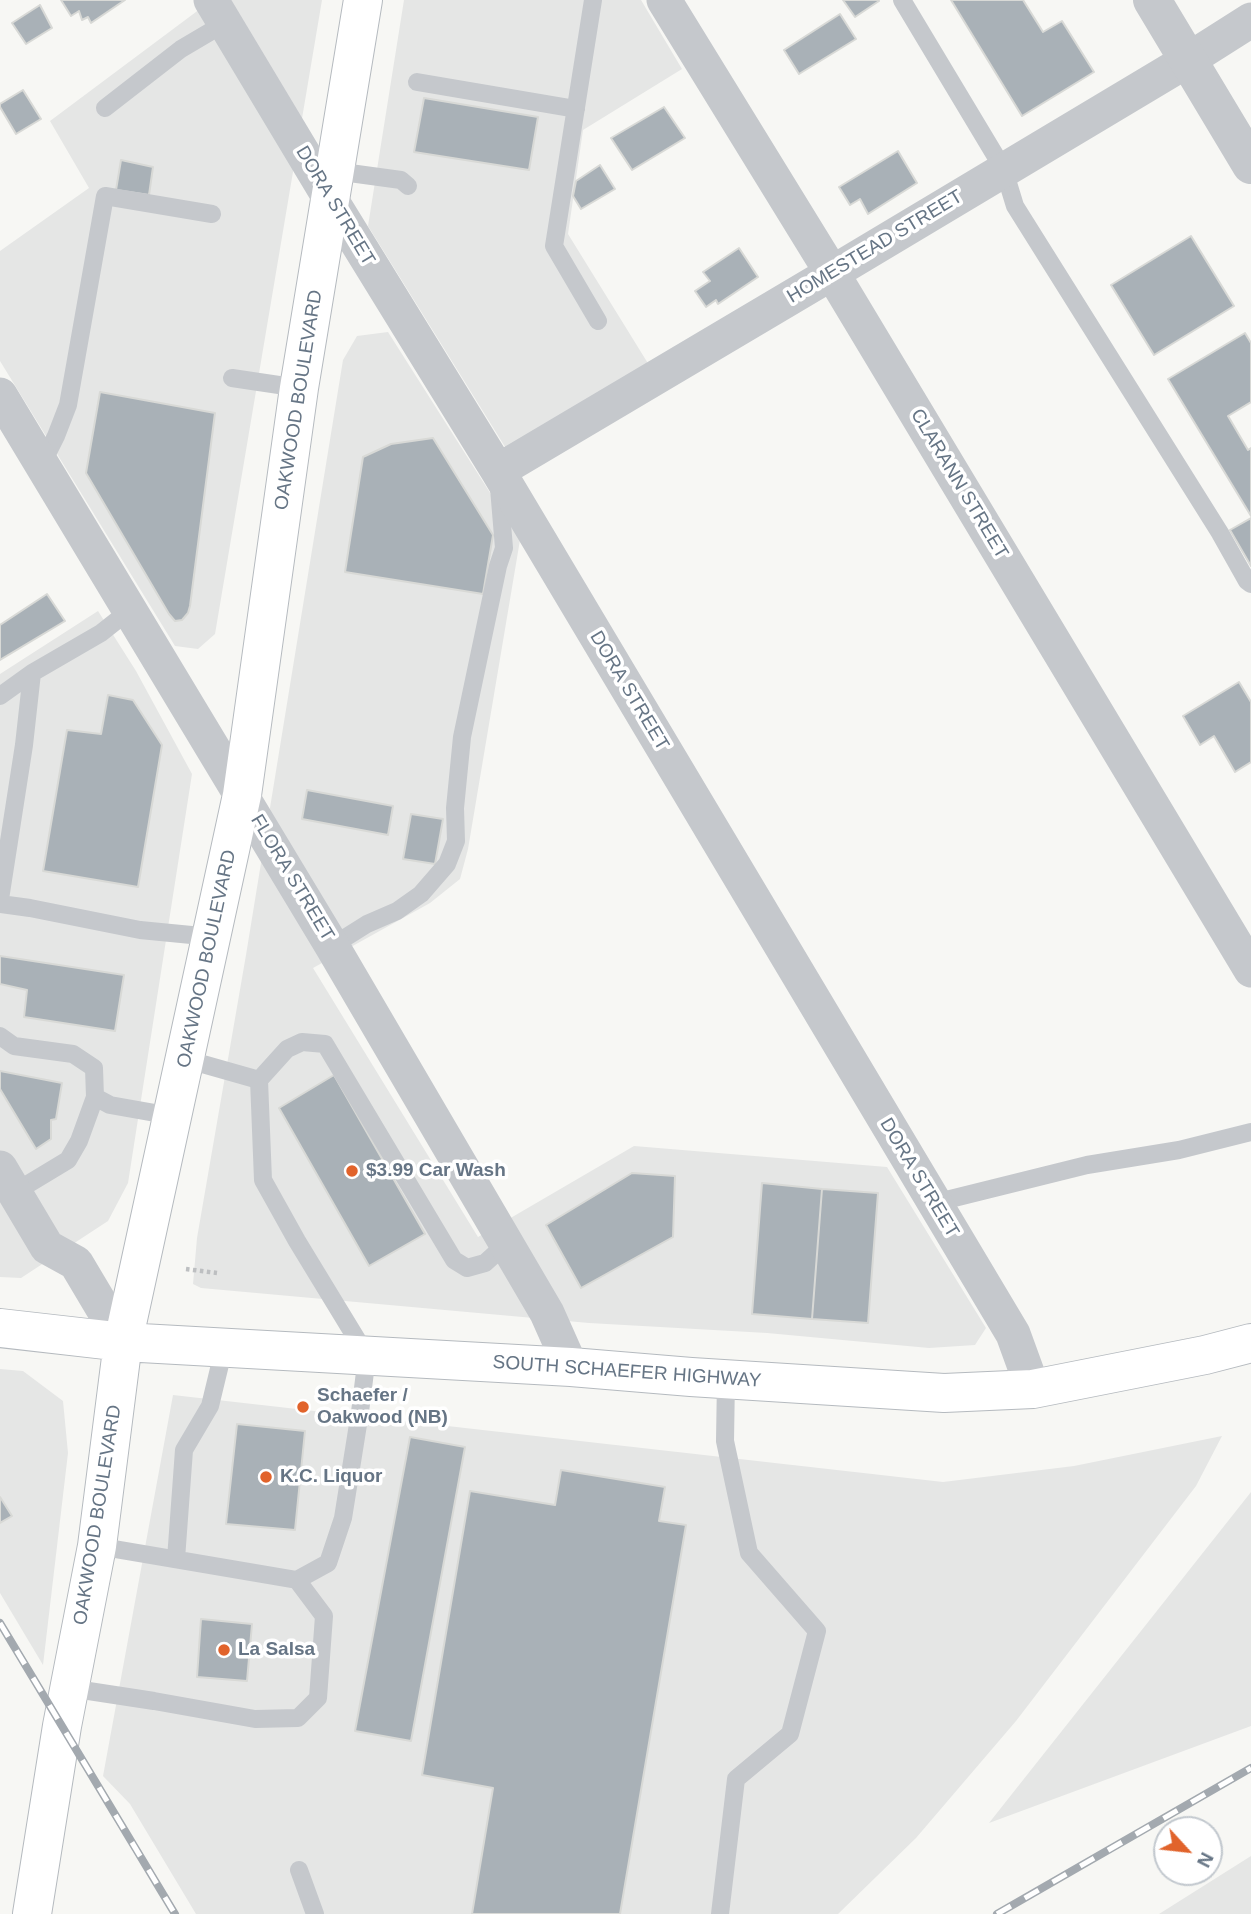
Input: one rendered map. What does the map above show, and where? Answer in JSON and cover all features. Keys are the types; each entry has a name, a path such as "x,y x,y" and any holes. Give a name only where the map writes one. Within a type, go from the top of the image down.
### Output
{"main road":[{"name":"OAKWOOD BOULEVARD","path":"32,1914 69,1688 97,1546 123,1342 242,795 299,388 363,0"},
{"name":"SOUTH SCHAEFER HIGHWAY","path":"0,1328 123,1342 571,1367 944,1393 1032,1389 1205,1355 1251,1343"}],"street":[{"name":"CLARANN STREET","path":"664,0 832,273 1251,971"},
{"path":"1152,0 1251,165"},
{"name":"DORA STREET","path":"218,12 333,186 498,471 1013,1334 1032,1389"},
{"name":"HOMESTEAD STREET","path":"498,471 1251,20"},
{"name":"FLORA STREET","path":"0,395 332,946 547,1313 571,1367"},
{"path":"7,1180 47,1247 76,1264 123,1342"}],"lane":[{"path":"593,0 554,246 598,321"},
{"path":"902,0 1004,170 1015,206 1251,584"},
{"path":"105,108 181,50 218,12"},
{"path":"417,82 576,109"},
{"path":"333,186 401,180 408,186"},
{"path":"42,464 68,405 105,196 212,214"},
{"path":"232,378 299,388"},
{"path":"332,946 397,911 421,894 447,864 456,841 455,808 462,737 504,548 498,471"},
{"path":"0,696 32,673 101,633 130,610"},
{"path":"32,673 0,902 140,930 212,937"},
{"path":"0,1036 14,1046 73,1054 94,1069 95,1097 79,1141 68,1160 7,1180"},
{"path":"97,1546 297,1580 328,1563 343,1518 366,1356 263,1180 259,1080 287,1049 302,1042 325,1044 454,1260 467,1268 485,1263 506,1244"},
{"path":"185,1059 259,1080"},
{"path":"95,1097 110,1105 172,1116"},
{"path":"934,1203 1087,1164 1179,1150 1251,1132"},
{"path":"176,1559 184,1450 210,1406 224,1348"},
{"path":"720,1914 736,1779 790,1734 817,1631 749,1553 725,1441 726,1379"},
{"path":"69,1688 255,1719 298,1718 318,1698 324,1616 297,1580"},
{"path":"299,1870 315,1914"}],"path":[{"path":"186,1269 217,1273"}],"shaded area":[{"path":"212,0 322,0 215,634 198,649 175,646 0,361 0,251 89,188 50,121"},
{"path":"404,0 641,0 682,69 583,130 568,234 649,365 507,450 368,226"},
{"path":"388,332 520,540 468,849 460,879 430,903 313,968 478,1237 634,1146 887,1167 986,1328 975,1345 929,1348 767,1333 589,1323 201,1288 193,1284 197,1238 343,360 357,336"},
{"path":"98,611 136,671 192,774 128,1183 108,1221 21,1278 0,1277 0,674"},
{"path":"0,1369 23,1371 63,1401 68,1453 43,1665 0,1593"},
{"path":"173,1395 943,1482 1074,1466 1222,1436 1196,1486 1016,1721 916,1838 838,1914 196,1914 130,1804 103,1776"},
{"path":"1251,1492 1251,1726 989,1823"},
{"path":"1251,1856 1251,1914 1159,1914 1203,1886 1223,1886 1223,1874"}],"building":[{"path":"61,0 125,0 91,23 88,17 82,20 79,11 71,16"},
{"path":"843,0 878,0 879,1 855,17"},
{"path":"951,0 1023,0 1043,32 1062,21 1094,72 1022,116"},
{"path":"40,5 52,28 26,44 12,23"},
{"path":"840,14 856,39 799,74 784,50"},
{"path":"23,90 41,119 16,134 0,104"},
{"path":"424,98 538,117 529,170 414,152"},
{"path":"664,107 685,138 632,170 611,138"},
{"path":"898,151 917,183 868,214 860,199 850,205 839,187"},
{"path":"121,160 153,167 149,195 116,190"},
{"path":"600,165 615,189 581,209 573,196 576,181"},
{"path":"1191,236 1234,306 1154,355 1111,285"},
{"path":"739,248 758,277 718,304 716,300 706,307 695,291 710,281 703,272"},
{"path":"1245,333 1251,343 1251,402 1228,416 1248,450 1251,448 1251,516 1168,379"},
{"path":"100,392 215,413 190,606 182,620 175,621 169,614 86,473"},
{"path":"433,438 493,535 483,594 345,572 363,457 391,444"},
{"path":"1251,518 1251,566 1230,530"},
{"path":"47,594 65,621 0,660 0,625"},
{"path":"1239,682 1251,702 1251,762 1235,772 1214,736 1200,745 1183,716"},
{"path":"108,695 133,700 162,745 138,887 43,871 67,730 101,734"},
{"path":"307,790 393,806 388,835 302,819"},
{"path":"411,814 443,819 435,864 403,859"},
{"path":"0,956 124,975 115,1031 24,1017 27,990 0,984"},
{"path":"0,1071 62,1083 56,1119 51,1120 51,1139 36,1149 0,1089"},
{"name":"$3.99 Car Wash","path":"334,1075 425,1234 369,1266 279,1108"},
{"path":"632,1173 675,1176 673,1237 581,1288 546,1225"},
{"path":"762,1183 822,1189 812,1319 752,1314"},
{"path":"822,1189 878,1193 868,1323 812,1319"},
{"name":"K.C. Liquor","path":"237,1424 305,1431 295,1530 226,1524"},
{"path":"410,1437 465,1447 411,1741 355,1731"},
{"path":"561,1470 665,1487 659,1521 686,1525 620,1914 472,1914 493,1788 422,1775 470,1491 555,1505"},
{"path":"0,1497 12,1516 0,1523"},
{"name":"La Salsa","path":"201,1619 252,1624 247,1681 197,1677"}],"railway":[{"path":"0,1623 175,1914"},
{"path":"997,1914 1251,1768"}],"place":[{"name":"$3.99 Car Wash","path":"352,1171"},
{"name":"Schaefer / Oakwood (NB)","path":"303,1407"},
{"name":"K.C. Liquor","path":"266,1477"},
{"name":"La Salsa","path":"224,1650"}]}
